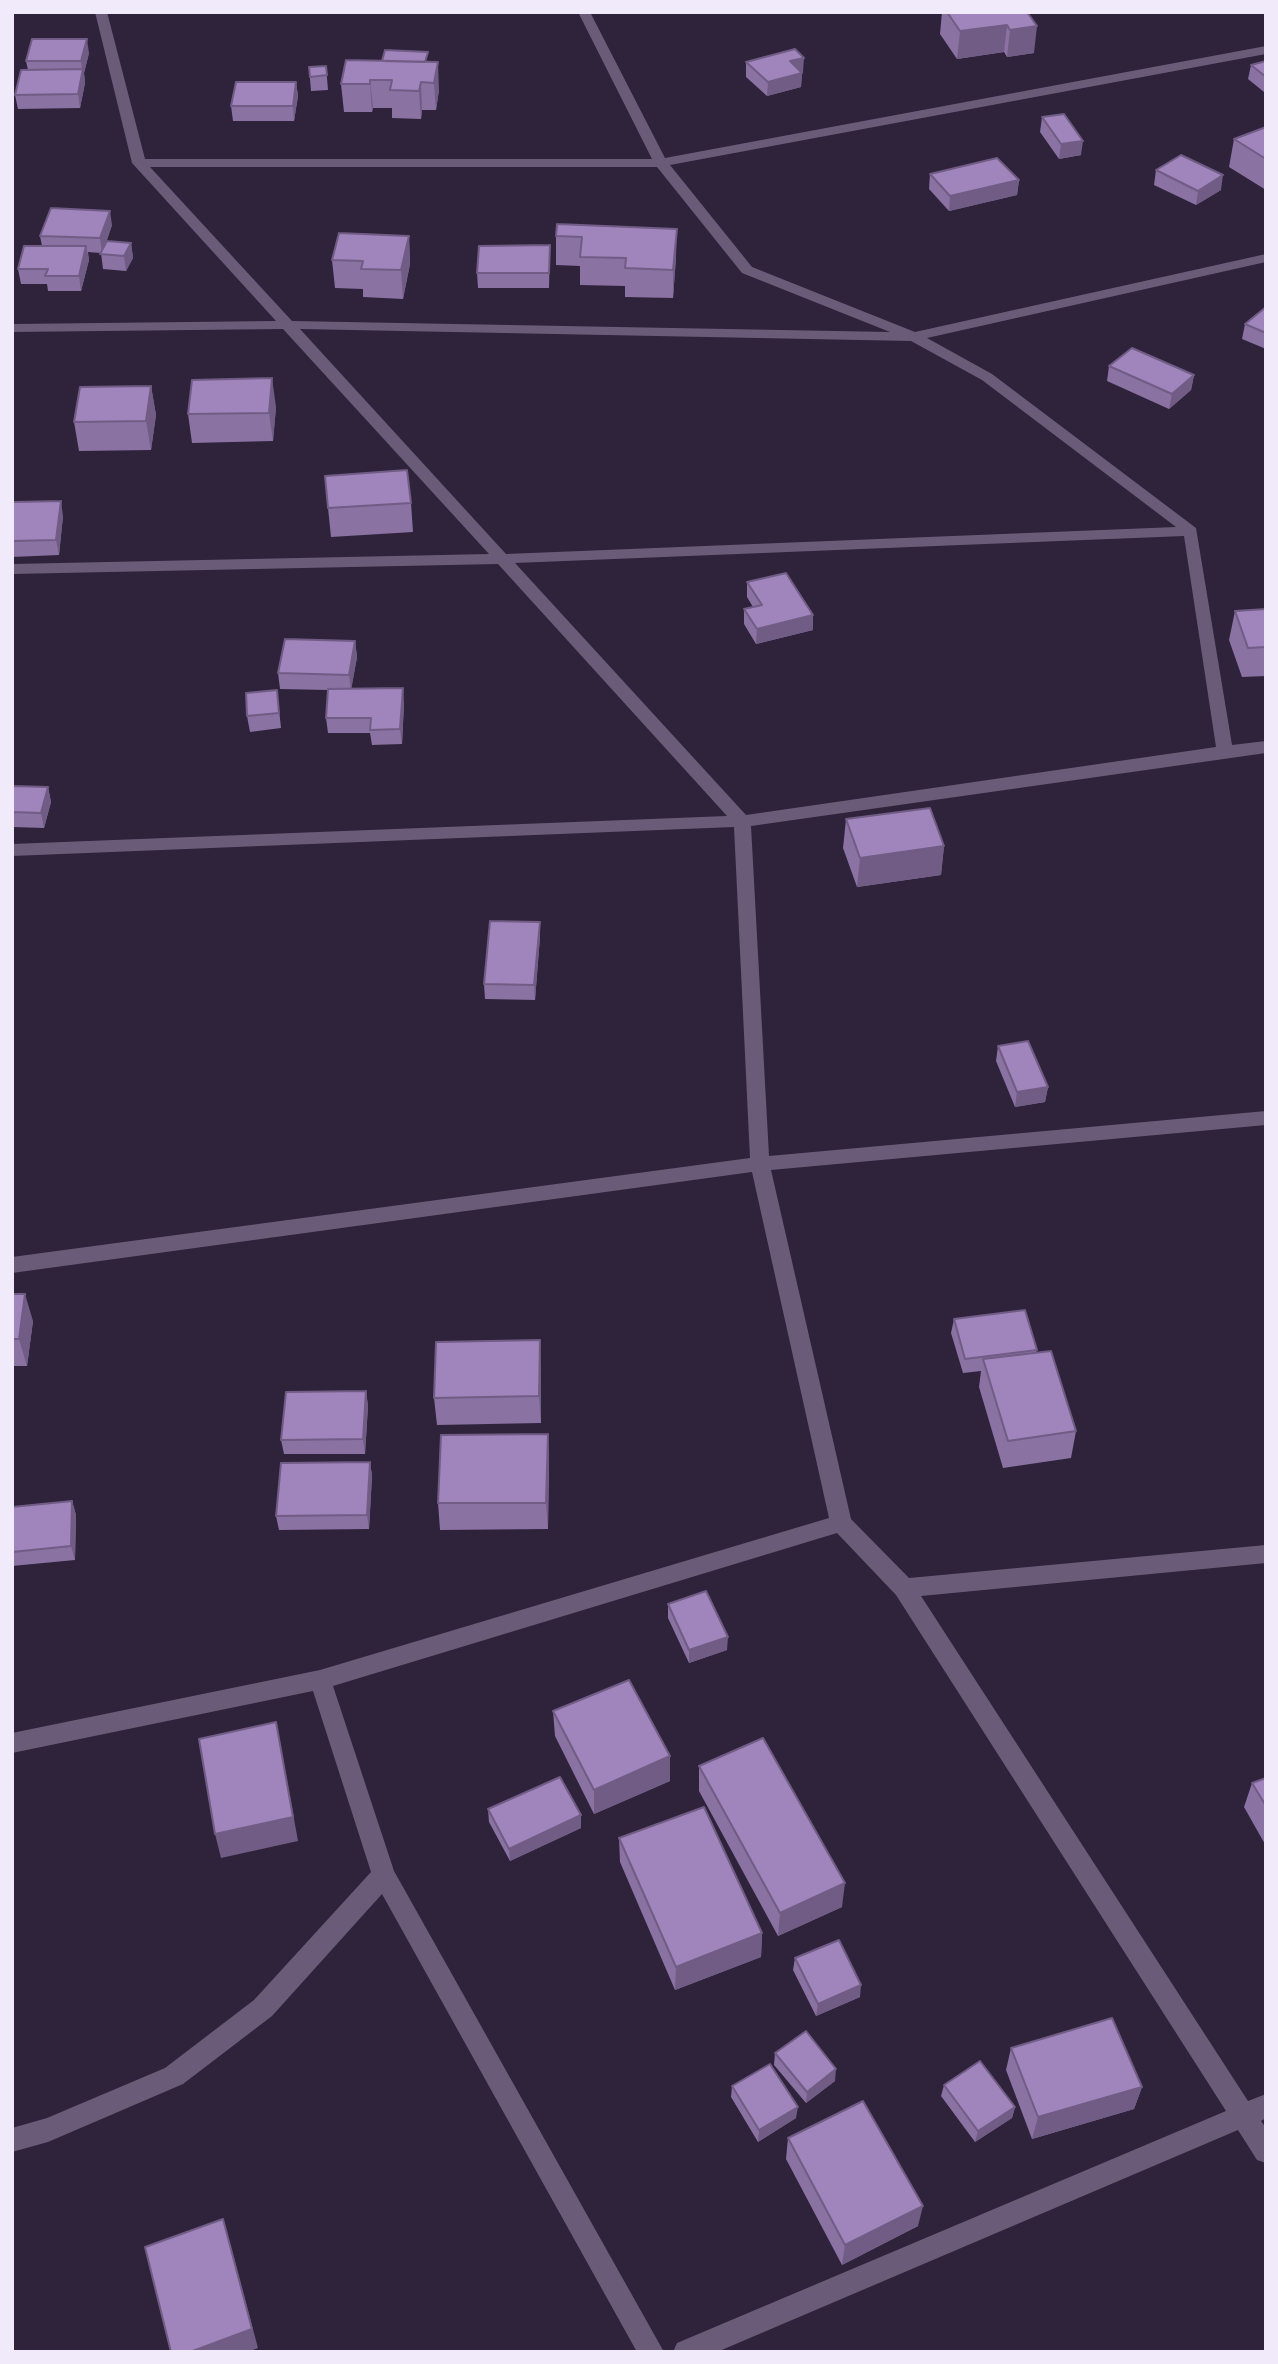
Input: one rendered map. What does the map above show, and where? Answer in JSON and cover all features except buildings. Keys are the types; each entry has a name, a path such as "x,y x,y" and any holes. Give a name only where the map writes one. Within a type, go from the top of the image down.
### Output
{"street":[{"path":"101,12 139,163 742,821 760,1164 841,1524 904,1588 1254,2111 1266,2151"},
{"path":"584,12 662,163 747,270 914,337 987,377 1191,531 1225,751"},
{"path":"139,163 662,163 1266,50"},
{"path":"12,328 288,325 914,337 1266,258"},
{"path":"12,569 502,559 1191,531"},
{"path":"12,850 742,821 1266,747"},
{"path":"12,1265 760,1164 1266,1118"},
{"path":"12,1743 320,1680 841,1524"},
{"path":"904,1588 1266,1554"},
{"path":"320,1680 384,1875 650,2352"},
{"path":"12,2140 48,2130 174,2076 263,2008 384,1875"},
{"path":"687,2352 1254,2111"}]}
